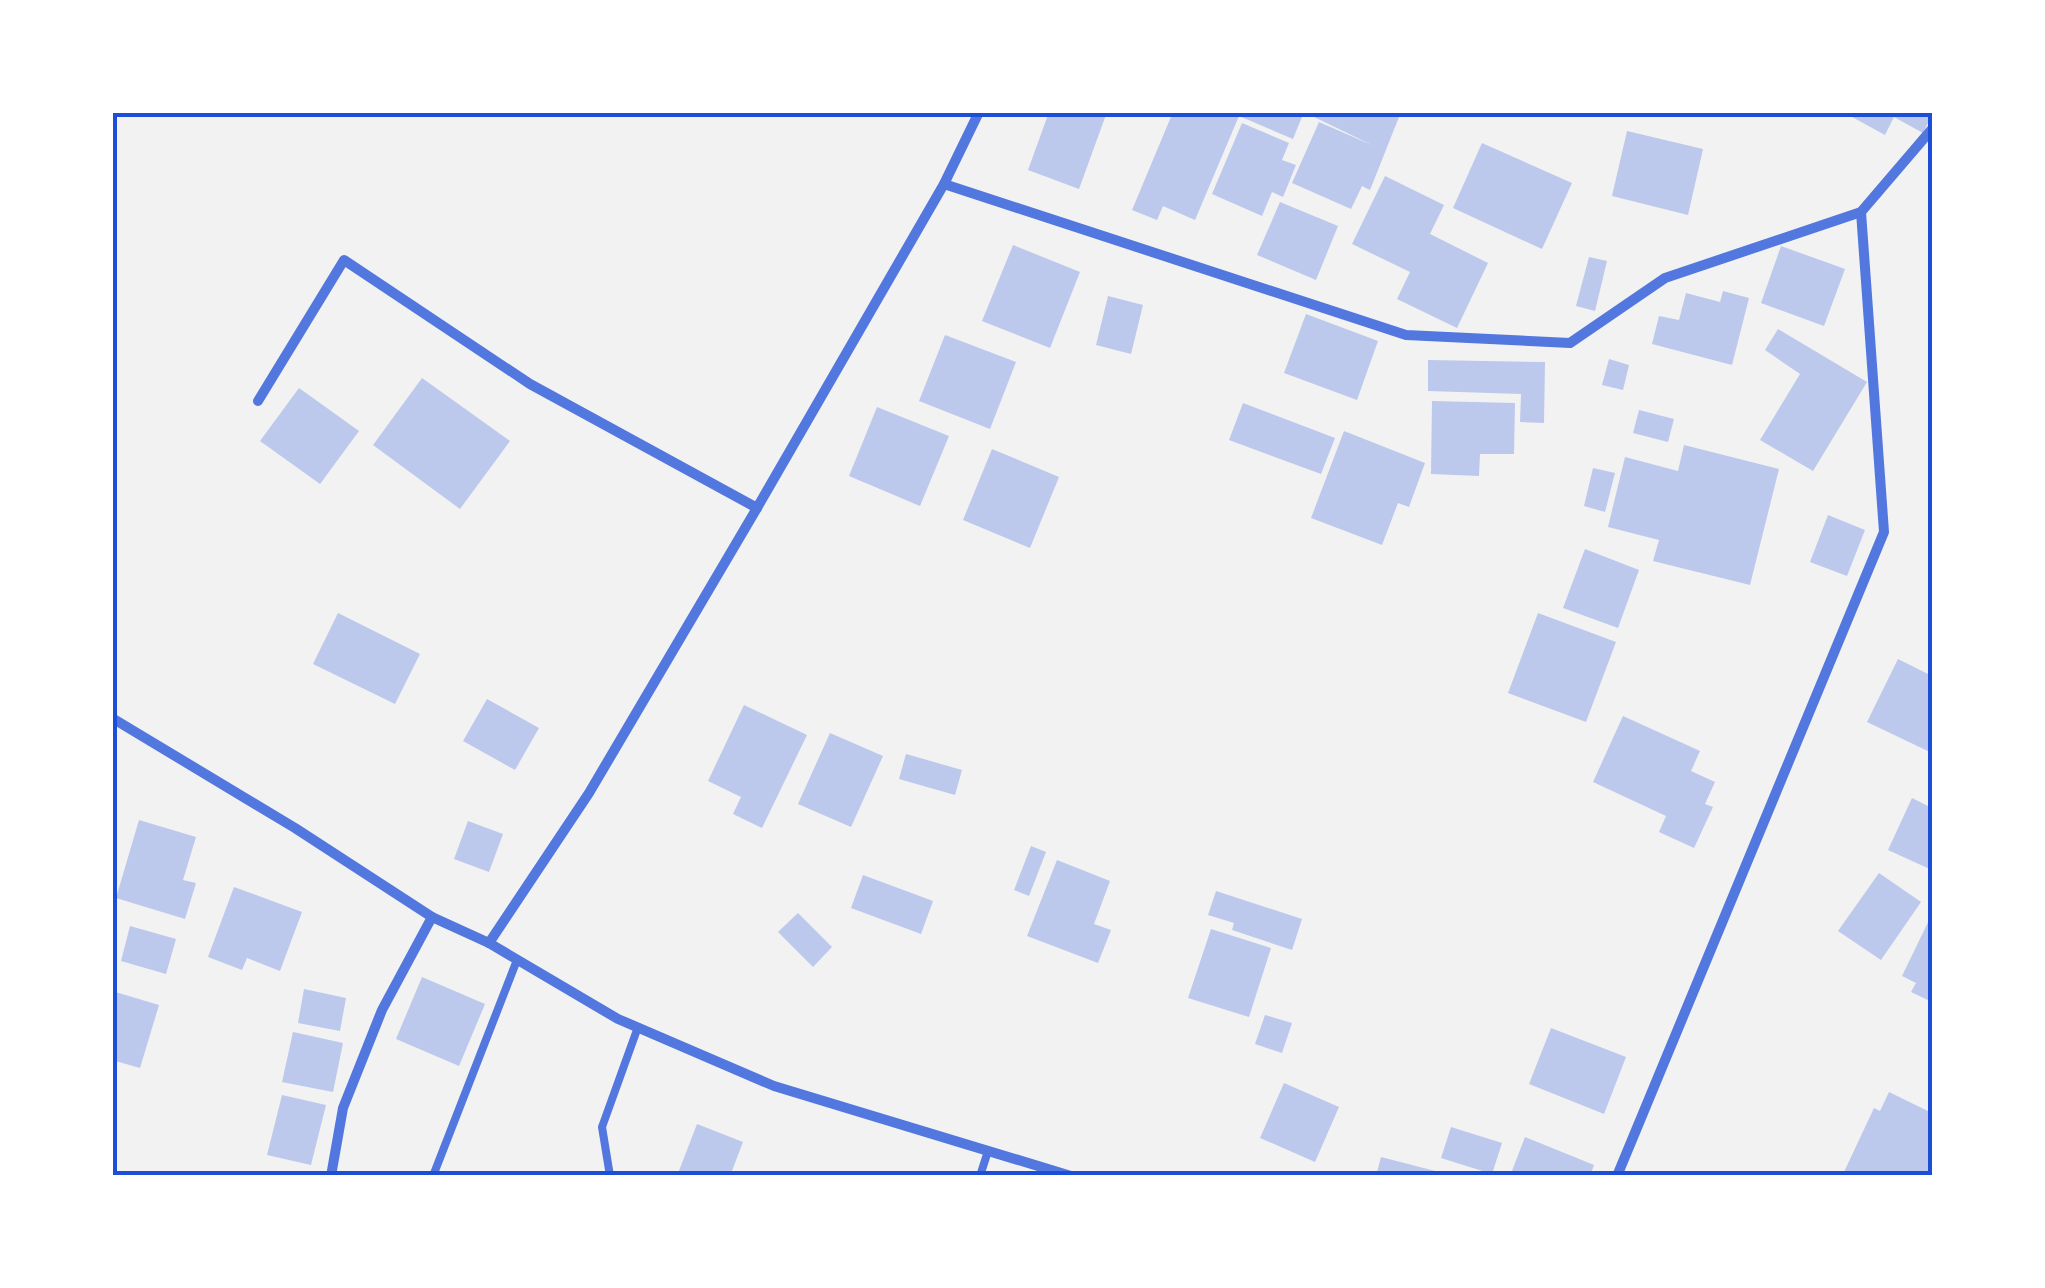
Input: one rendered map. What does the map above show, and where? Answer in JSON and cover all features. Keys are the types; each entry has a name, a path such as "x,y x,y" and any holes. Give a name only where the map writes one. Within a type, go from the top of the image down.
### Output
{"street":[{"path":"489,943 589,793 758,508 944,184 979,112"},
{"path":"944,184 1406,335 1570,343 1666,278 1861,212 1932,129"},
{"path":"1617,1176 1884,532 1861,212"},
{"path":"258,400 344,260 530,384 758,508"},
{"path":"112,718 295,828 432,917 489,943 638,1027 774,1086 1071,1176"},
{"path":"331,1176 342,1108 382,1010 432,917"}],"lane":[{"path":"433,1176 517,960"},
{"path":"610,1176 602,1127 638,1027"},
{"path":"980,1176 988,1150"}],"building":[{"path":"1049,112 1107,112 1079,189 1028,170"},
{"path":"1173,112 1304,112 1293,139 1239,116 1195,220 1163,206 1157,220 1132,210"},
{"path":"1313,112 1401,112 1370,190 1362,186 1351,209 1292,183 1319,122 1374,146 1312,116"},
{"path":"1843,112 1932,115 1923,133 1894,117 1885,135"},
{"path":"1242,123 1289,143 1282,160 1296,165 1283,197 1272,192 1262,216 1212,194"},
{"path":"1627,131 1703,149 1688,215 1612,196"},
{"path":"1482,143 1572,183 1542,249 1453,208"},
{"path":"1385,176 1444,205 1430,234 1488,263 1457,328 1397,299 1410,272 1352,244"},
{"path":"1280,202 1338,226 1316,280 1257,255"},
{"path":"1013,245 1080,272 1050,348 982,321"},
{"path":"1781,246 1845,269 1824,326 1761,303"},
{"path":"1589,257 1607,261 1595,311 1576,306"},
{"path":"1723,291 1749,298 1732,365 1652,344 1659,316 1679,320 1686,293 1720,302"},
{"path":"1108,296 1143,305 1131,354 1096,345"},
{"path":"1306,314 1378,341 1357,400 1284,373"},
{"path":"1778,329 1867,382 1813,471 1760,440 1800,374 1765,350"},
{"path":"945,335 1016,362 990,429 919,401"},
{"path":"1609,359 1629,365 1623,390 1602,385"},
{"path":"1428,360 1545,362 1544,423 1520,422 1521,394 1428,391"},
{"path":"422,378 510,441 460,509 373,445"},
{"path":"299,388 359,431 320,484 260,441"},
{"path":"1432,401 1515,403 1514,454 1480,454 1479,476 1431,474"},
{"path":"1243,403 1335,438 1321,474 1229,440"},
{"path":"877,407 949,436 920,506 849,476"},
{"path":"1639,410 1674,419 1668,442 1633,433"},
{"path":"1344,431 1425,463 1409,507 1398,503 1382,545 1311,518"},
{"path":"1684,445 1779,469 1750,585 1653,561 1659,540 1608,527 1625,457 1678,471"},
{"path":"992,449 1059,477 1030,548 963,520"},
{"path":"1593,468 1615,473 1605,512 1584,506"},
{"path":"1828,515 1865,530 1847,576 1810,562"},
{"path":"1585,549 1639,570 1618,628 1563,608"},
{"path":"338,613 420,654 395,704 313,664"},
{"path":"1538,613 1616,642 1586,722 1508,693"},
{"path":"1898,659 1932,676 1932,753 1867,722"},
{"path":"487,699 539,728 515,770 463,741"},
{"path":"744,705 807,735 762,828 733,814 741,797 708,781"},
{"path":"1623,716 1700,751 1691,771 1715,782 1705,804 1713,807 1694,848 1659,832 1666,816 1593,782"},
{"path":"830,733 883,756 851,827 798,804"},
{"path":"906,754 962,770 955,795 899,779"},
{"path":"1912,798 1932,808 1932,870 1888,850"},
{"path":"139,820 196,837 183,880 196,883 185,919 116,898"},
{"path":"468,821 503,834 489,872 454,859"},
{"path":"1031,846 1046,852 1029,896 1014,890"},
{"path":"1057,860 1110,881 1094,924 1111,930 1098,963 1027,936"},
{"path":"1879,873 1921,902 1881,960 1838,931"},
{"path":"863,875 933,901 921,934 851,908"},
{"path":"234,887 302,912 280,971 247,958 242,970 208,957"},
{"path":"1216,891 1302,919 1292,950 1232,930 1234,923 1208,915"},
{"path":"798,913 832,947 813,967 778,932"},
{"path":"1932,914 1932,1002 1911,992 1916,983 1902,976"},
{"path":"130,926 176,939 166,974 121,961"},
{"path":"1211,929 1271,948 1249,1017 1188,998"},
{"path":"422,977 485,1004 459,1066 396,1039"},
{"path":"304,989 346,998 340,1031 298,1023"},
{"path":"112,991 159,1005 140,1068 112,1060"},
{"path":"1265,1015 1292,1023 1282,1053 1255,1044"},
{"path":"1551,1028 1626,1057 1604,1114 1529,1084"},
{"path":"293,1032 343,1043 333,1092 282,1082"},
{"path":"1284,1083 1339,1107 1315,1162 1260,1138"},
{"path":"1889,1092 1932,1113 1932,1176 1852,1176 1844,1172 1874,1108 1880,1111"},
{"path":"282,1095 326,1105 311,1165 267,1155"},
{"path":"697,1124 743,1142 730,1176 677,1176"},
{"path":"1451,1127 1502,1143 1492,1174 1441,1158"},
{"path":"1525,1137 1594,1165 1590,1176 1510,1176"},
{"path":"1381,1157 1447,1174 1447,1176 1376,1176"}]}
